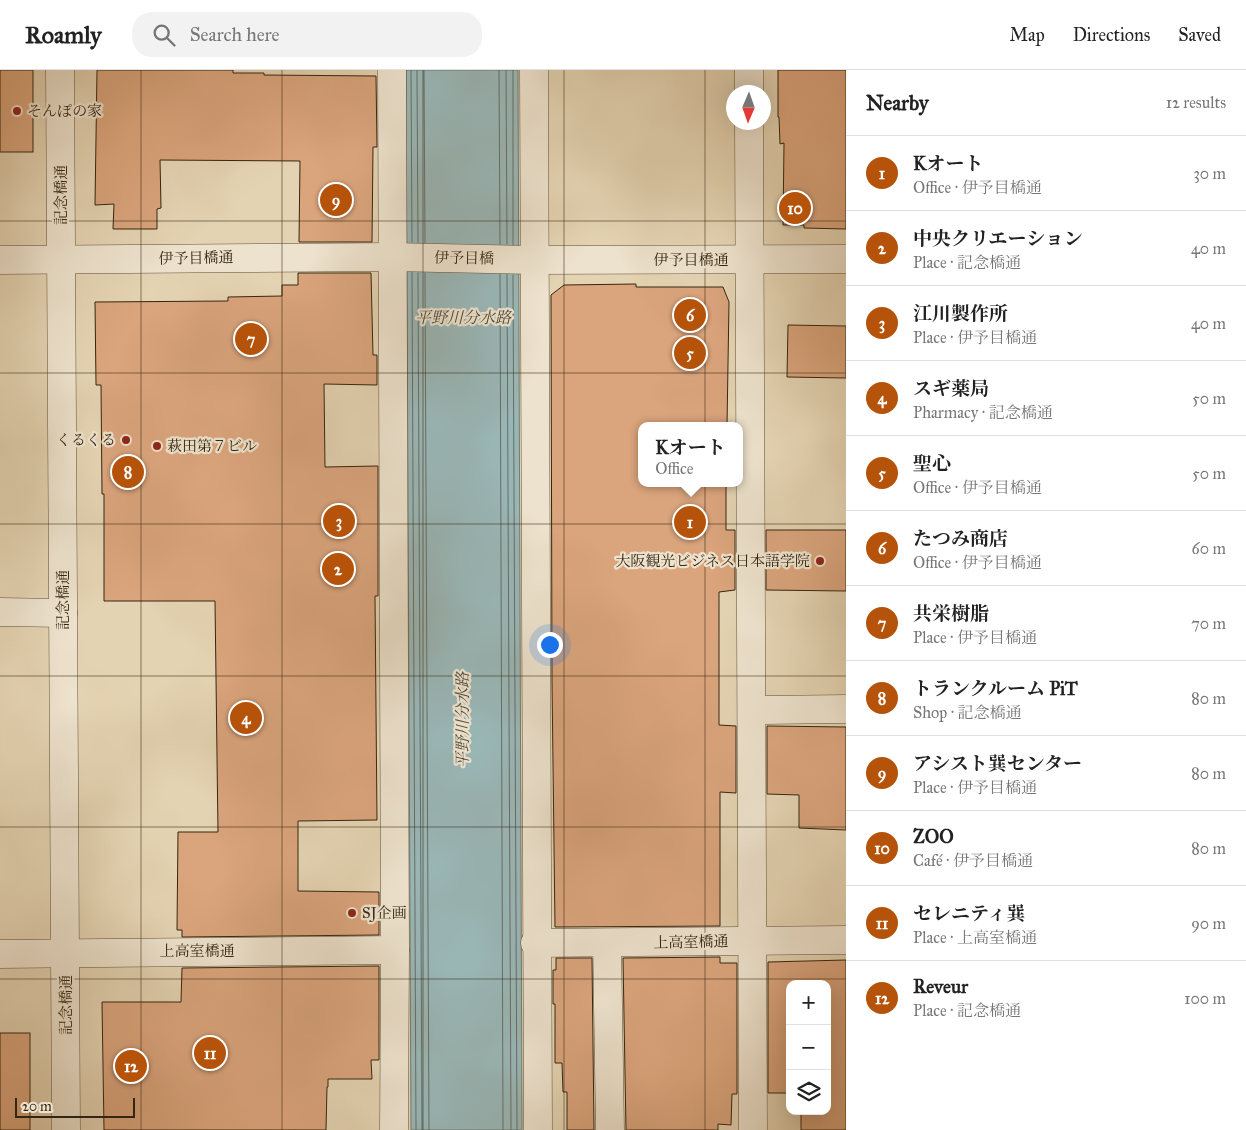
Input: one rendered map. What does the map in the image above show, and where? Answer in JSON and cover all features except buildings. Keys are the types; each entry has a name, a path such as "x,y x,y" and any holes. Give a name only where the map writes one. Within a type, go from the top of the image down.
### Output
{"street":[{"name":"記念橋通","path":"60,70 66,1130"},
{"path":"392,70 394,1130"},
{"path":"534,70 538,1130"},
{"path":"749,70 749,85"},
{"path":"749,130 753,1130"},
{"name":"伊予目橋通","path":"0,260 392,257"},
{"name":"伊予目橋","path":"392,257 536,260"},
{"name":"伊予目橋通","path":"536,260 846,259"},
{"path":"0,612 63,612"},
{"path":"752,710 846,709"},
{"name":"上高室橋通","path":"536,943 846,940"},
{"path":"607,942 610,1130"},
{"name":"上高室橋通","path":"0,954 395,950"}],"water":[{"name":"平野川分水路","path":"406,70 518,70 522,1130 411,1130"}],"place":[{"name":"そんぽの家","path":"17,111"},
{"name":"アシスト巽センター","path":"336,200"},
{"name":"ZOO","path":"795,208"},
{"name":"たつみ商店","path":"690,315"},
{"name":"共栄樹脂","path":"251,339"},
{"name":"聖心","path":"690,353"},
{"name":"くるくる","path":"126,440"},
{"name":"萩田第７ビル","path":"157,446"},
{"name":"トランクルーム PiT","path":"128,472"},
{"name":"江川製作所","path":"339,521"},
{"name":"Kオート","path":"690,522"},
{"name":"大阪観光ビジネス日本語学院","path":"820,561"},
{"name":"中央クリエーション","path":"338,569"},
{"name":"スギ薬局","path":"246,718"},
{"name":"SJ企画","path":"352,913"},
{"name":"セレニティ巽","path":"210,1053"},
{"name":"Reveur","path":"131,1066"}]}
